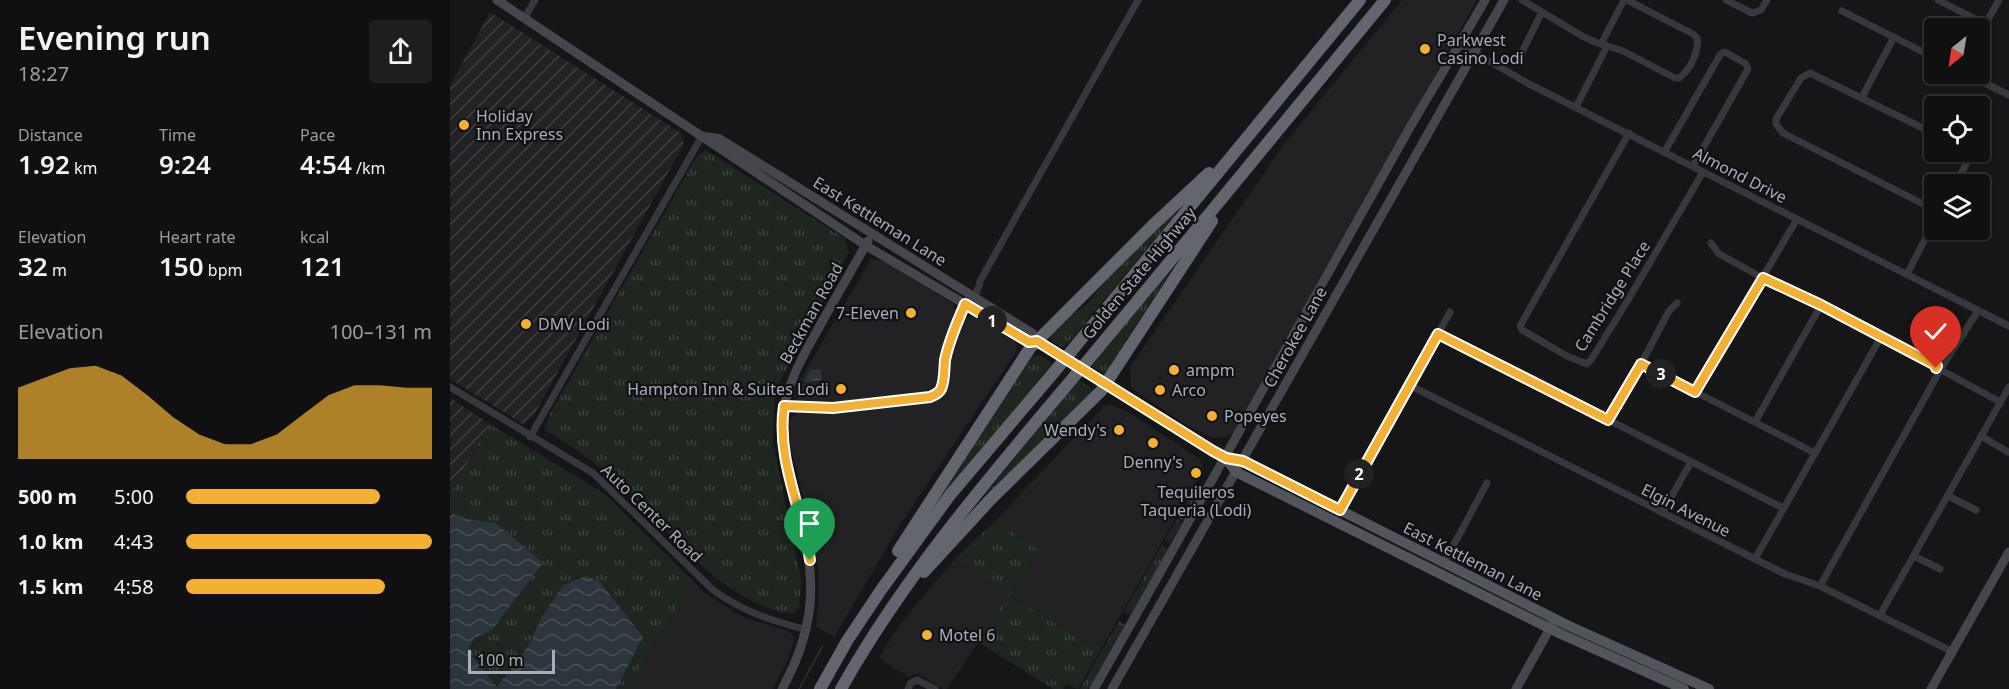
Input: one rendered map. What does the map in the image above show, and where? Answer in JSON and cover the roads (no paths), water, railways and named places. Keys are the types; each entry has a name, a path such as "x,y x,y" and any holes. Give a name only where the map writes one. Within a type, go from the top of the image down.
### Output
{"highway":[{"name":"Golden State Highway","path":"820,689 847,641 923,530 1360,0"},
{"name":"Golden State Highway","path":"841,689 944,533 1385,0"},
{"path":"847,641 885,572 1022,358 1152,226 1246,137"},
{"path":"882,624 931,565 991,499 1106,385 1202,236 1266,145"}],"main road":[{"name":"East Kettleman Lane","path":"1037,341 1226,458 1243,461 1444,563 1553,623 1709,689"},
{"name":"East Kettleman Lane","path":"1226,458 1236,472 1553,623 1684,689"}],"street":[{"name":"East Kettleman Lane","path":"497,0 865,245 1029,342 1037,341 1032,333 720,139 702,136"},
{"path":"524,19 535,0"},
{"path":"926,281 936,282 960,296 974,297 980,281 1138,0"},
{"name":"Cherokee Lane","path":"1094,689 1423,105 1485,0"},
{"name":"Cherokee Lane","path":"1112,689 1504,0"},
{"path":"1521,0 1582,36 1604,45 1623,51 1679,78 1684,75 1695,54 1697,38 1626,0 1604,45 1576,107"},
{"path":"1726,0 1752,13 1761,10 1767,0"},
{"path":"1938,0 1973,18"},
{"path":"1988,18 1999,0"},
{"path":"1842,11 1924,53"},
{"path":"1519,58 1542,12"},
{"path":"1862,97 1894,38"},
{"name":"Almond Drive","path":"1460,44 1529,84 2009,326"},
{"path":"1665,151 1720,55 1727,53 1746,64 1748,69 1693,166"},
{"path":"1924,128 1810,73 1804,75 1776,119 1776,124 1783,132 1924,204"},
{"path":"1986,84 2009,95"},
{"name":"Cambridge Place","path":"1629,134 1520,326 1522,330 1567,356 1587,364 1591,360 1703,172"},
{"path":"530,437 702,136"},
{"path":"1695,392 1797,219"},
{"name":"Beckman Road","path":"782,689 799,654 807,630 811,579 810,560 784,455 782,435 784,406 795,370 872,234"},
{"path":"1907,274 1925,240"},
{"path":"1711,243 1719,254 1821,305 2000,402"},
{"path":"1329,271 1345,280"},
{"path":"964,291 980,281"},
{"path":"784,406 833,408 936,395 942,385 951,334 965,304 972,302 1010,325 1017,324"},
{"path":"1608,420 1669,311 1677,303"},
{"path":"1755,422 1821,305"},
{"path":"1820,585 1941,369 1978,311"},
{"path":"1340,510 1450,312"},
{"path":"1438,334 1783,508"},
{"path":"1755,559 1881,337"},
{"path":"1641,364 1815,453"},
{"name":"Elgin Avenue","path":"1409,386 1785,574 1820,585 1953,652"},
{"name":"Auto Center Road","path":"450,387 592,473 713,590 730,602 767,620 807,630"},
{"path":"1880,615 2009,387"},
{"path":"1981,436 2008,452"},
{"path":"1662,513 1691,462"},
{"path":"1444,563 1487,483"},
{"path":"1948,496 1976,510"},
{"path":"1931,689 2009,552"},
{"path":"1914,556 1940,569"},
{"path":"1516,689 1553,623"},
{"path":"908,689 915,680 922,681 935,689"}],"water":[{"path":"821,369 822,380 804,382 810,370"},
{"path":"453,514 466,519 496,523 543,563 492,630 474,638 468,651 497,687 527,648 542,617 563,585 586,576 599,581 643,637 616,689 450,689 450,517"}],"waterway":[{"path":"799,689 822,647"}],"place":[{"name":"Parkwest Casino Lodi","path":"1425,49"},
{"name":"Holiday Inn Express","path":"464,125"},
{"name":"7-Eleven","path":"911,313"},
{"name":"DMV Lodi","path":"526,324"},
{"name":"ampm","path":"1174,370"},
{"name":"Hampton Inn & Suites Lodi","path":"841,389"},
{"name":"Arco","path":"1160,390"},
{"name":"Popeyes","path":"1212,416"},
{"name":"Wendy's","path":"1119,430"},
{"name":"Denny's","path":"1153,443"},
{"name":"Tequileros Taqueria (Lodi)","path":"1196,473"},
{"name":"Motel 6","path":"927,635"}]}
